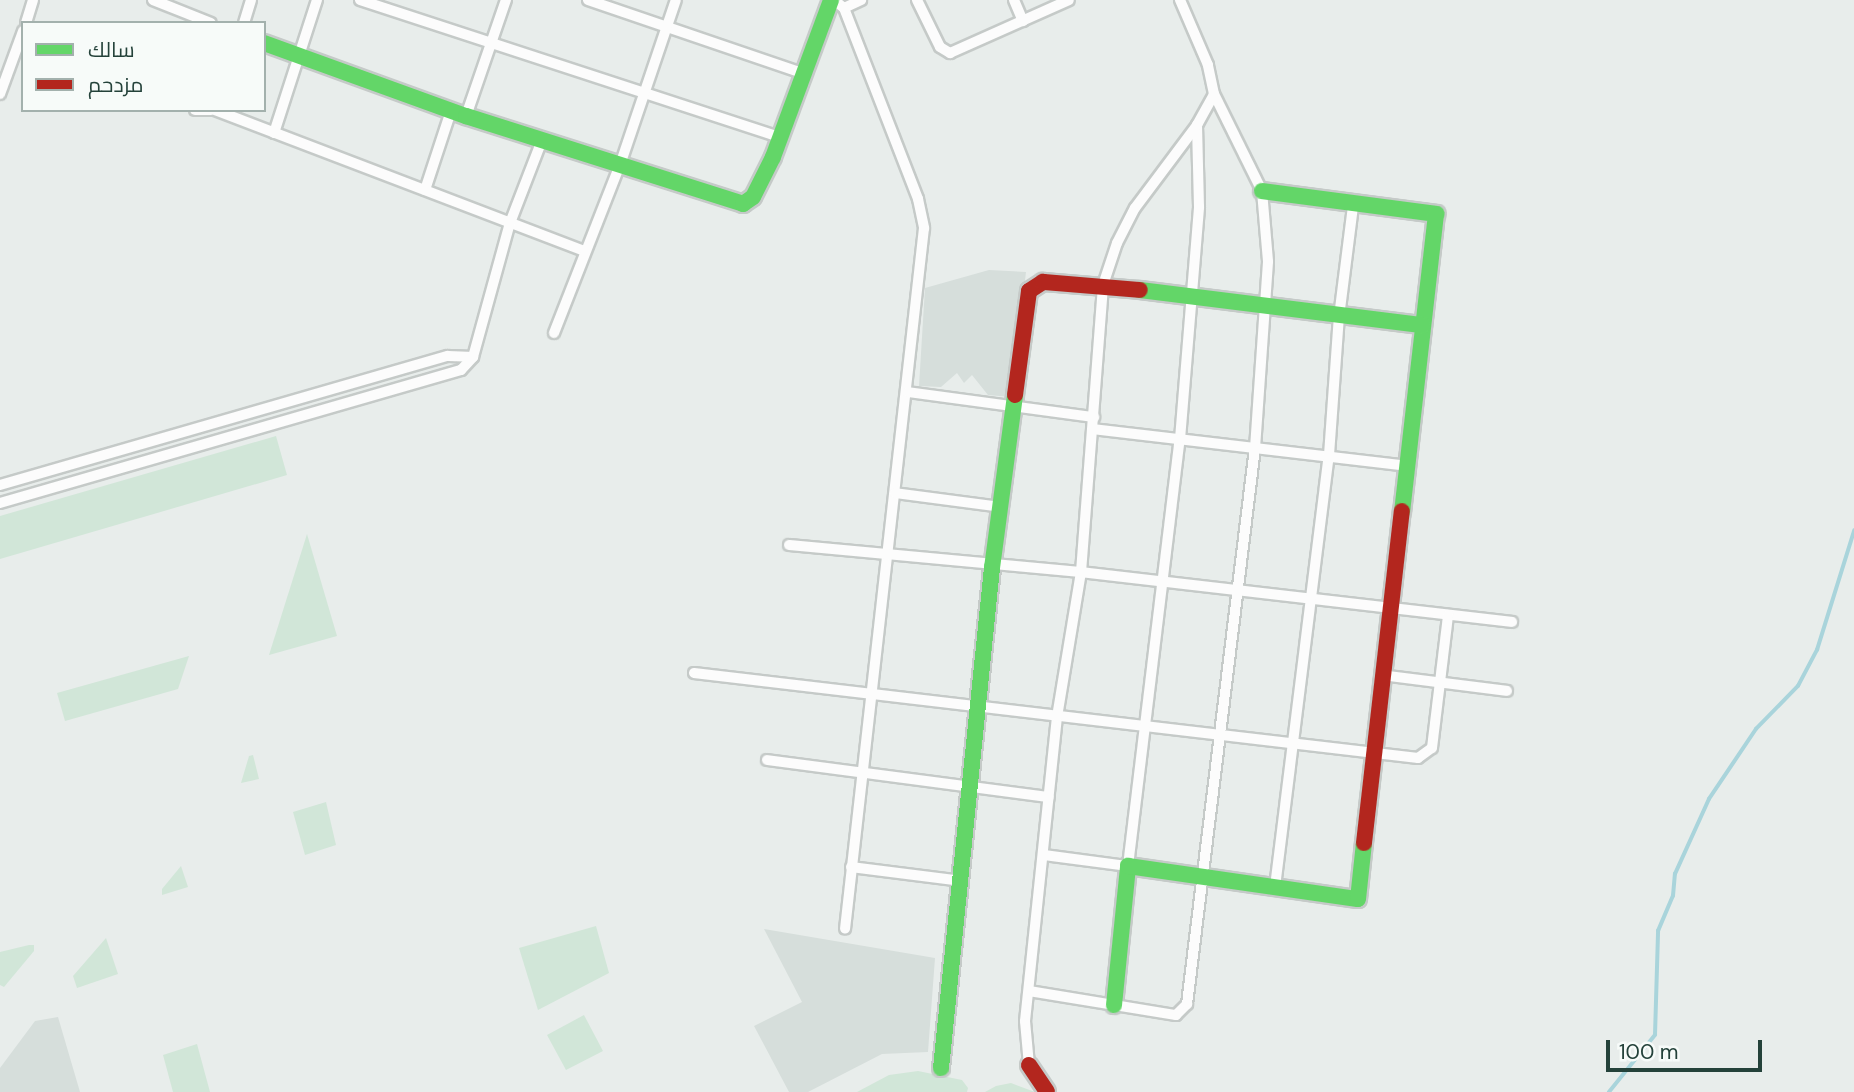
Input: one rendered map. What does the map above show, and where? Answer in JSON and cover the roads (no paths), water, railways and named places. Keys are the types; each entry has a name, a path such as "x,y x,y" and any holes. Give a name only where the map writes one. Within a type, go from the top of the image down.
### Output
{"street":[{"path":"27,21 33,0"},
{"path":"153,0 170,3 207,21"},
{"path":"245,21 251,0"},
{"path":"274,133 317,0"},
{"path":"360,0 780,137"},
{"path":"425,190 491,44 506,0"},
{"path":"588,0 803,73"},
{"path":"554,333 620,165 676,0"},
{"path":"836,3 861,0"},
{"path":"918,0 940,47 950,53 1069,0"},
{"path":"1014,0 1023,21"},
{"path":"1029,991 1175,1015 1186,1010 1204,878 1217,736 1255,448 1268,240 1262,191 1214,94 1208,65 1180,0"},
{"path":"266,44 459,114 743,204 753,197 780,137 803,73 836,3"},
{"path":"836,3 914,187 924,228 908,393 869,695 845,929"},
{"path":"0,94 21,36"},
{"path":"10,66 21,66"},
{"path":"1047,1092 1029,1065 1025,1021 1057,717 1081,572 1103,285 1116,243 1135,208 1197,125 1214,94"},
{"path":"218,112 584,251"},
{"path":"1114,1005 1142,727 1180,439 1199,207 1197,125"},
{"path":"0,503 456,373 473,357 510,223 542,140"},
{"path":"1044,855 1358,899 1388,609 1408,466 1436,214 1353,206 1262,191"},
{"path":"1275,887 1329,455 1339,317 1353,206"},
{"path":"941,1068 993,567 1032,286 1043,282 1103,285 1339,317 1423,325"},
{"path":"0,485 448,356 473,357"},
{"path":"908,393 1015,407 1180,439 1408,466"},
{"path":"895,492 1001,507"},
{"path":"789,545 993,567 1081,572 1236,593 1512,622"},
{"path":"694,673 1419,758 1430,752 1448,615"},
{"path":"1381,675 1507,691"},
{"path":"767,760 1049,797"},
{"path":"851,867 962,881"}],"waterway":[{"path":"1609,1092 1655,1035 1658,931 1673,896 1675,874 1709,799 1756,729 1798,686 1817,650 1854,531"}]}
